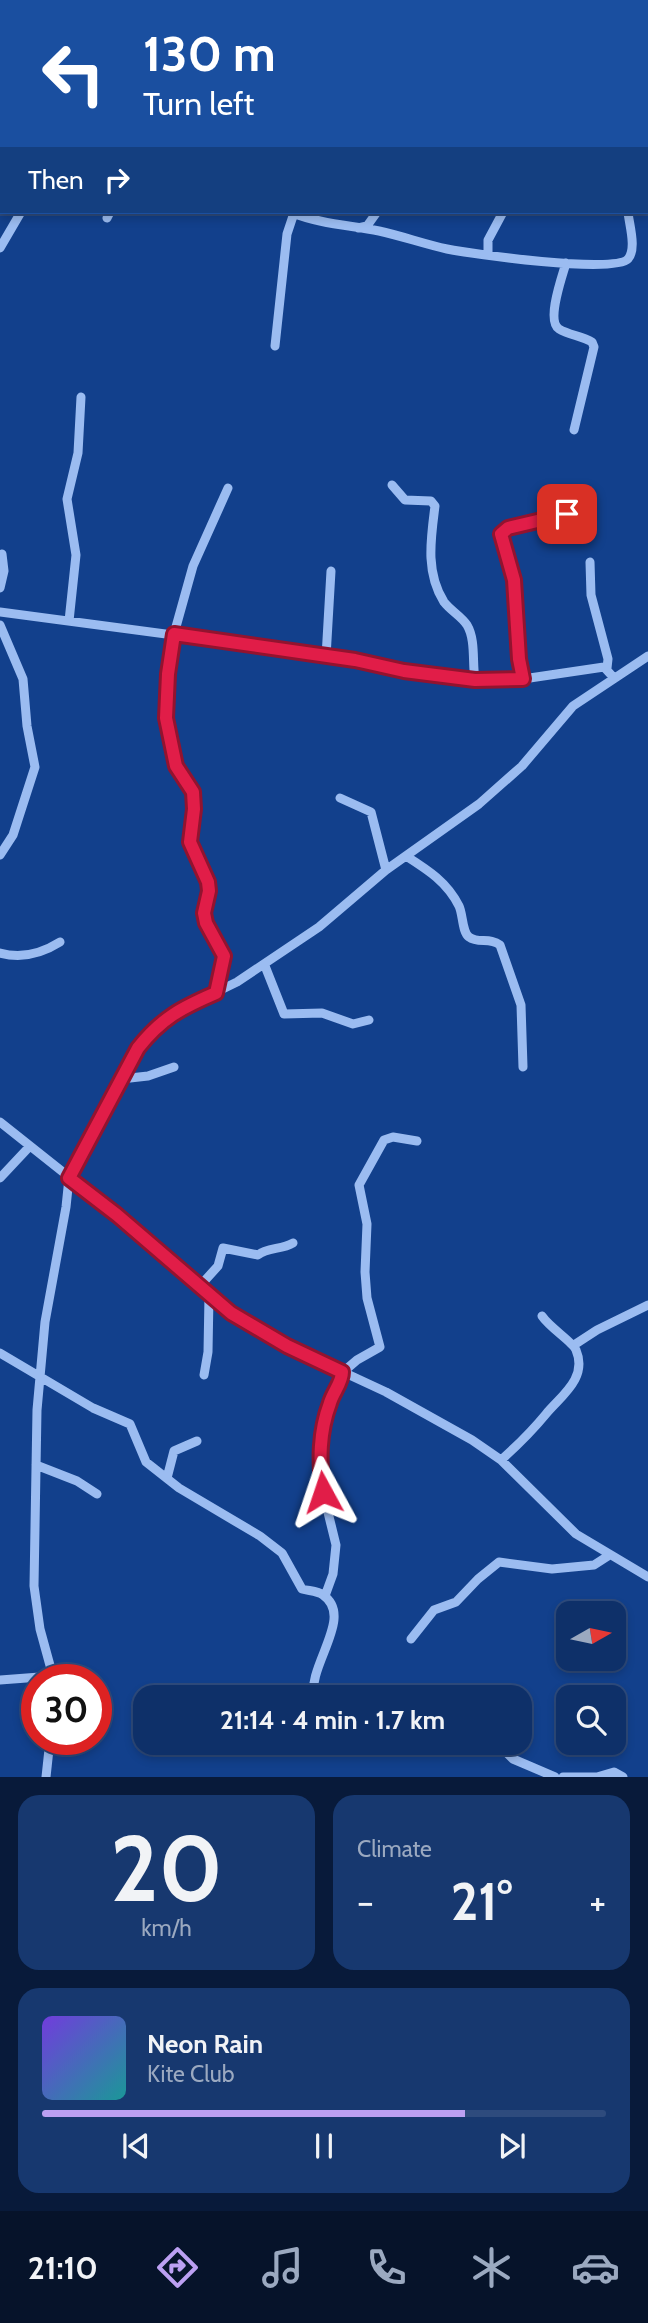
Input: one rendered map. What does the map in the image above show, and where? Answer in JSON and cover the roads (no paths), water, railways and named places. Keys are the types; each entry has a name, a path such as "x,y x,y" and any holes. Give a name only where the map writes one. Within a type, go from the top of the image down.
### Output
{"street":[{"path":"0,248 20,214"},
{"path":"275,346 287,233 292,214"},
{"path":"295,214 326,224 377,231 450,250 566,263 620,263 628,258 631,252 628,214"},
{"path":"357,229 367,226 376,214"},
{"path":"488,255 488,240 502,214"},
{"path":"566,263 553,313 554,323 558,329 592,342 594,347 573,430"},
{"path":"69,621 76,555 67,499 78,453 81,397"},
{"path":"392,485 405,500 430,501 435,506 430,529 431,565 443,600 467,625 471,634 475,680"},
{"path":"216,993 224,956 206,923 204,913 209,891 208,882 190,842 193,792 176,766 166,718 168,674 174,634 193,566 228,488"},
{"path":"523,679 519,659 514,580 501,534 508,528 567,514"},
{"path":"0,587 4,571 2,554"},
{"path":"590,562 591,595 608,659 607,668 614,678"},
{"path":"326,657 331,571"},
{"path":"0,612 174,634 475,680 523,679 596,667 607,668"},
{"path":"0,625 23,679 27,726 35,768 13,835 0,855"},
{"path":"50,1664 40,1629 34,1586 39,1377 69,1178 138,1048 152,1030 171,1014 265,966 348,906 386,870 479,804 522,766 573,706 648,656"},
{"path":"340,798 372,812 386,870"},
{"path":"406,856 434,874 447,888 460,908 467,936 471,939 494,940 500,945 521,1005 523,1067"},
{"path":"0,953 34,954 46,951 60,942"},
{"path":"265,966 284,1014 322,1013 353,1024 369,1020"},
{"path":"121,1079 148,1076 174,1067"},
{"path":"0,1122 117,1215 231,1313 287,1346 448,1426 501,1460 576,1534 608,1556 648,1577"},
{"path":"325,1596 332,1574 335,1545 323,1492 321,1438 330,1401 342,1372 380,1347 367,1291 365,1264 368,1237 361,1179 384,1140 393,1138 417,1141"},
{"path":"0,1178 30,1146"},
{"path":"199,1287 218,1266 223,1248 258,1255 262,1251 281,1249 293,1242"},
{"path":"204,1375 208,1352 209,1296"},
{"path":"574,1345 648,1304"},
{"path":"501,1460 525,1439 570,1388 579,1364 574,1345 556,1333 542,1316"},
{"path":"0,1353 93,1408 130,1424 142,1457 179,1488 260,1536 282,1553 302,1589 325,1596 335,1616 332,1637 314,1672 312,1685"},
{"path":"167,1478 174,1451 197,1441"},
{"path":"36,1465 77,1481 97,1493"},
{"path":"411,1639 434,1610 456,1602 478,1578 499,1562 552,1570 594,1565 603,1562 608,1556"},
{"path":"0,1680 21,1679"},
{"path":"46,1777 48,1755"},
{"path":"509,1755 555,1777"},
{"path":"563,1777 597,1777 614,1772 623,1777"}]}
